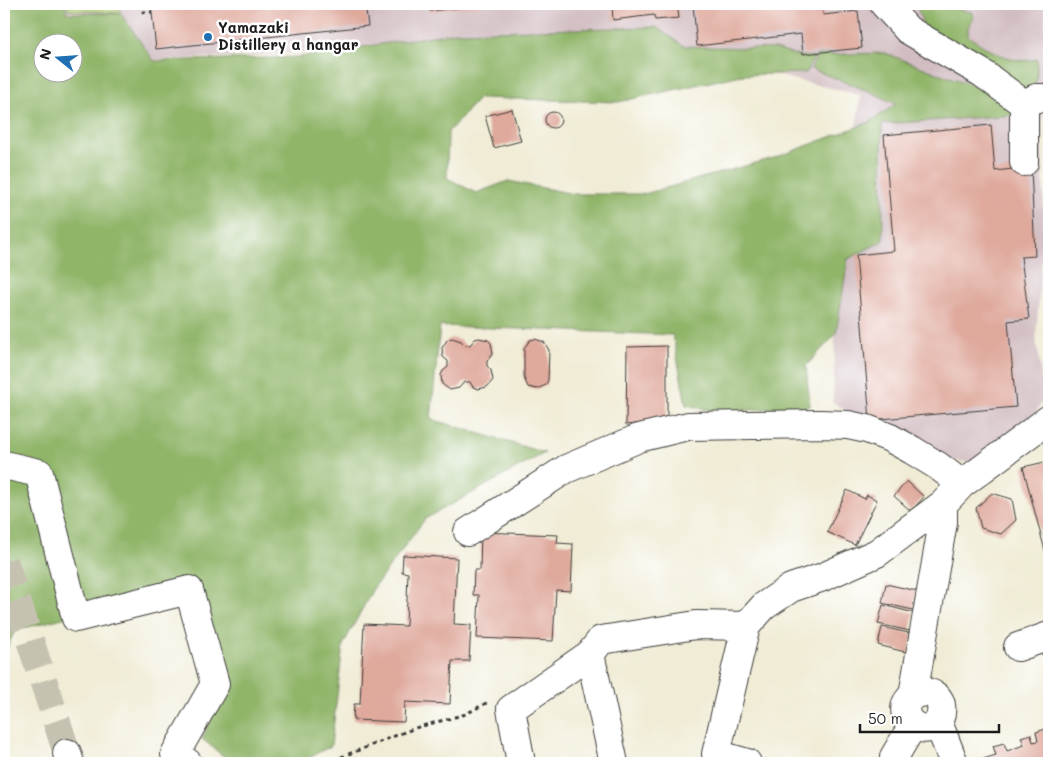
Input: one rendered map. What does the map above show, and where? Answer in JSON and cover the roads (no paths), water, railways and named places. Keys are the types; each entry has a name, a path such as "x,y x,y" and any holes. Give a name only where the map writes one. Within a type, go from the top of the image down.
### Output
{"street":[{"path":"884,4 908,30 982,73 1037,101 1024,162"},
{"path":"747,763 712,759 746,626 764,606 791,588 823,577 877,553 943,504 962,484 1049,419"},
{"path":"468,532 566,469 639,438 688,426 820,424 854,427 890,438 938,466 962,484"},
{"path":"4,465 39,473 76,618 189,590 215,684 175,754 188,763"},
{"path":"894,757 926,724 942,712 940,702 933,694 923,691 913,695 944,522 943,504"},
{"path":"521,763 511,709 590,654 601,640 696,625 746,626"},
{"path":"1018,647 1049,636"},
{"path":"590,654 614,763"},
{"path":"926,724 954,763"}],"tunnel":[{"path":"4,561 67,753"}],"place":[{"name":"Yamazaki Distillery a hangar","path":"208,37"}]}
